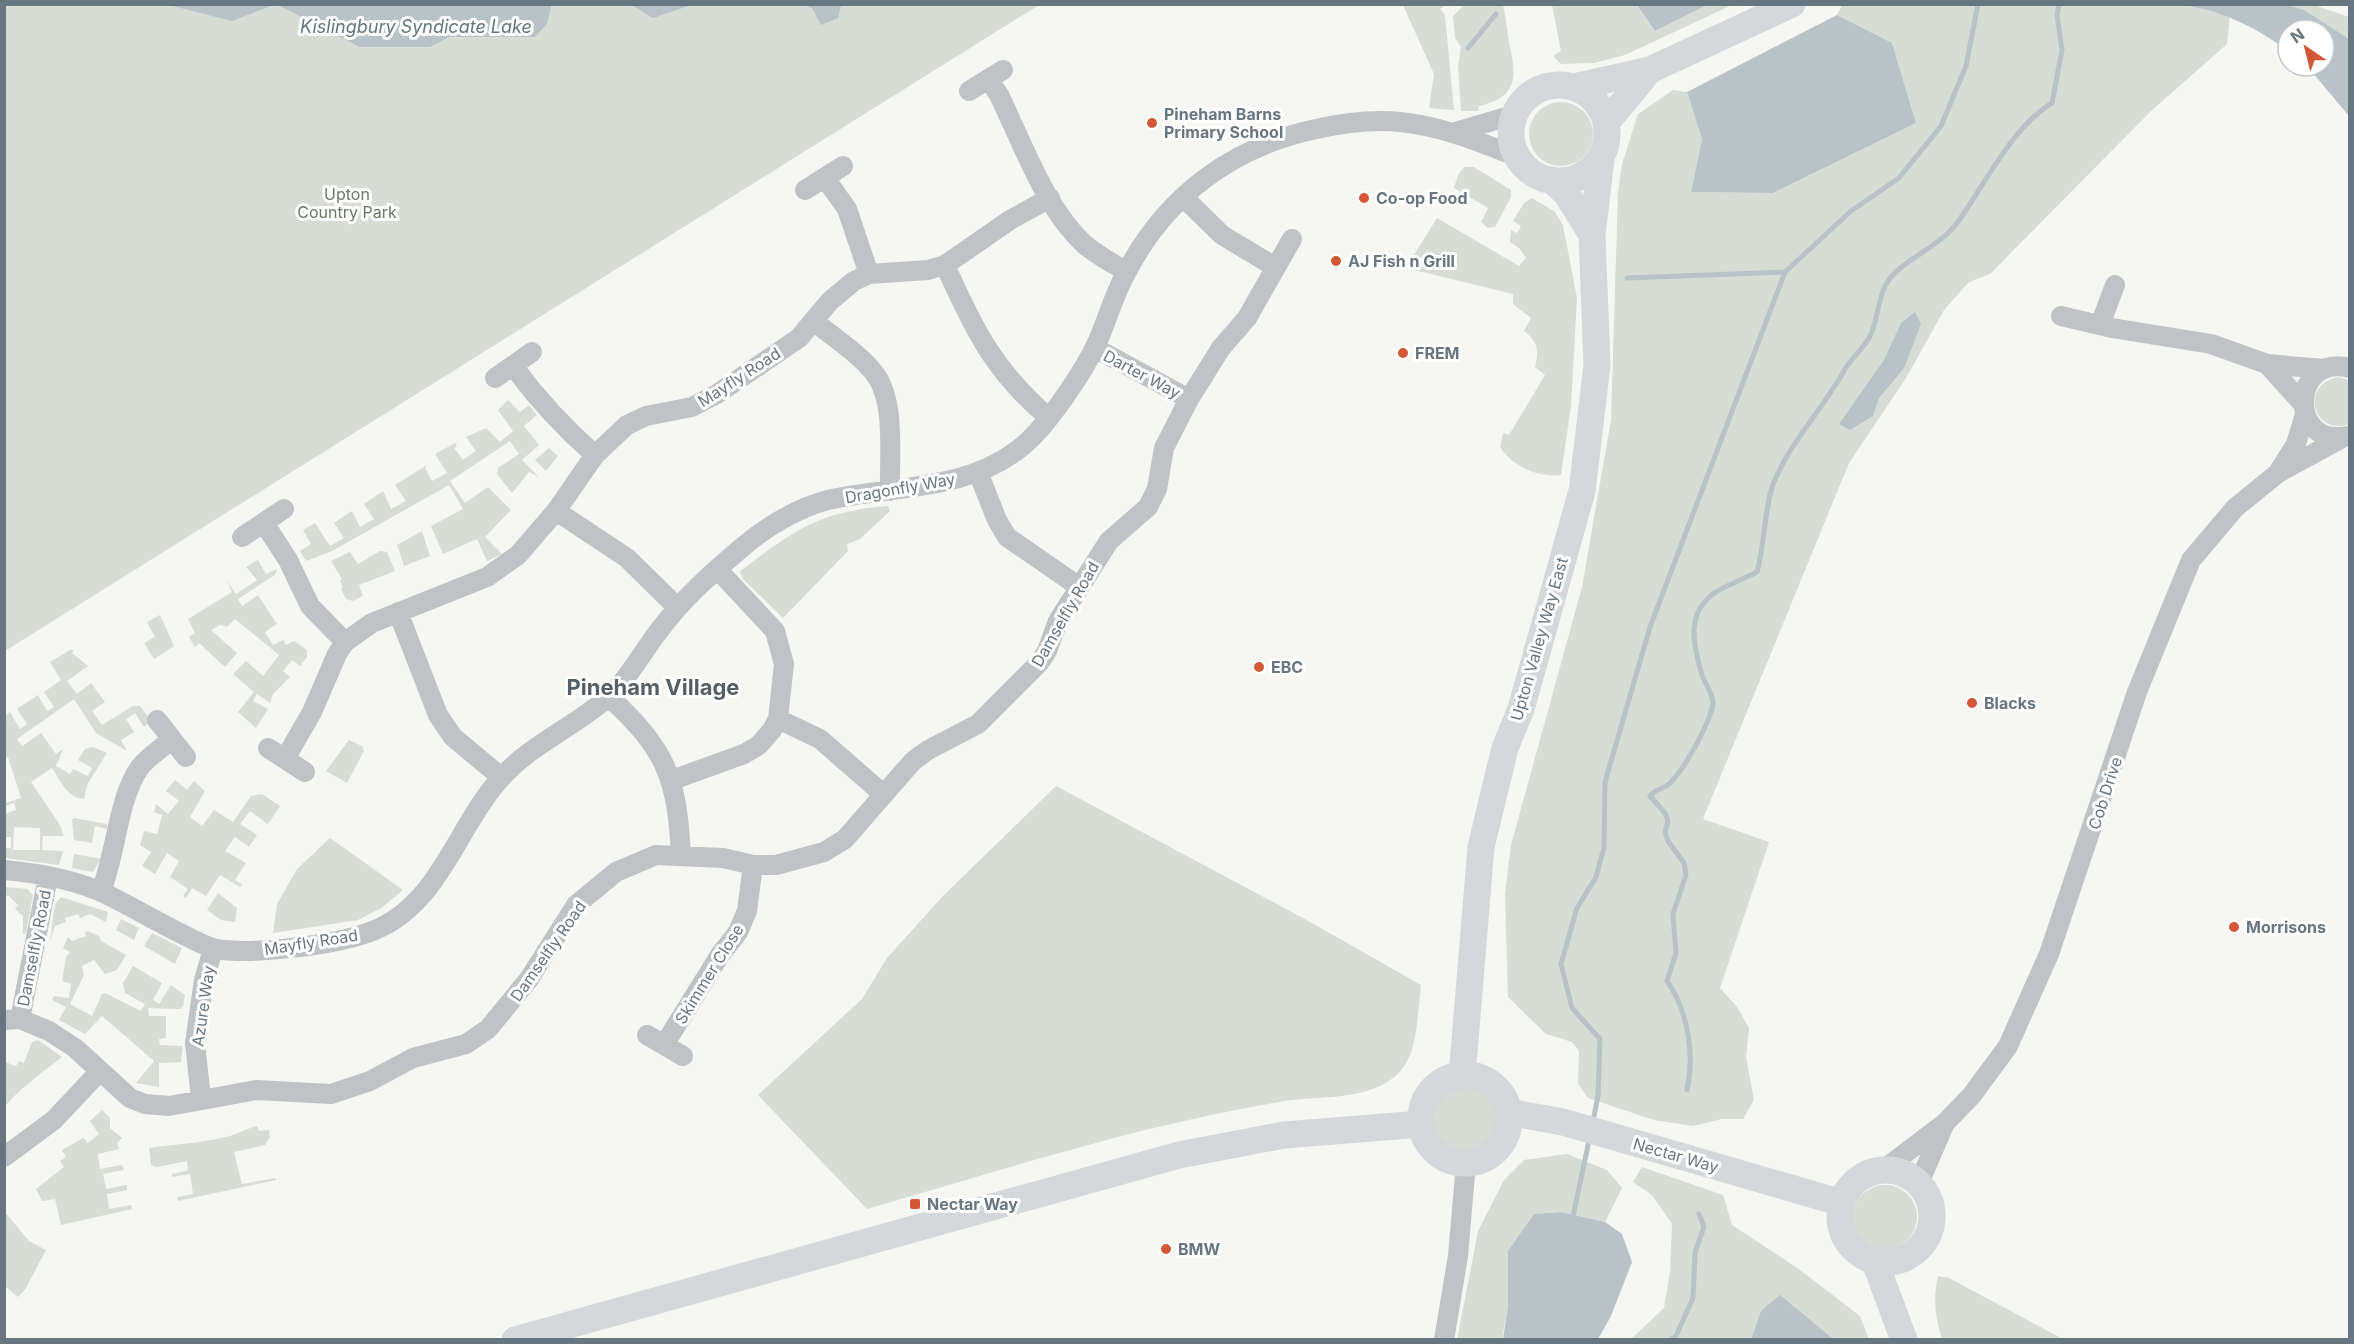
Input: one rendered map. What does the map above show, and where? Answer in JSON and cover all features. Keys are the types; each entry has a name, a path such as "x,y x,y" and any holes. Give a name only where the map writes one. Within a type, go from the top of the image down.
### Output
{"street":[{"path":"1650,70 1622,100 1607,122 1606,146 1601,159 1587,173 1575,179 1551,180 1532,173 1518,157 1512,145 1513,115 1520,104 1541,88 1552,85 1574,87 1650,70 1792,4"},
{"path":"969,91 996,75 999,95 1050,198 1065,223 1083,243 1099,256 1126,271"},
{"path":"1574,87 1595,101 1607,122"},
{"name":"Dragonfly Way","path":"1455,132 1513,115"},
{"name":"Dragonfly Way","path":"501,777 532,749 609,697 677,607 748,541 794,513 825,501 960,479 995,464 1026,443 1049,417 1095,348 1126,271 1165,215 1222,164 1259,145 1286,135 1345,122 1398,121 1455,132 1518,157"},
{"name":"Upton Valley Way East","path":"1462,1076 1481,848 1505,747 1521,709 1582,491 1597,365 1592,235 1601,159"},
{"path":"805,190 843,166"},
{"path":"825,178 847,209 868,274"},
{"name":"Upton Valley Way East","path":"1551,180 1566,193 1592,235"},
{"path":"1183,197 1222,235 1275,267"},
{"name":"Mayfly Road","path":"345,642 372,623 488,577 518,555 556,511 595,455 627,425 646,416 705,402 774,356 815,322 830,301 854,281 868,274 928,270 945,266 1010,220 1050,198"},
{"name":"Damselfly Road","path":"48,877 12,1019 49,1030 75,1048 130,1098 145,1104 169,1106 256,1090 331,1094 370,1081 412,1058 466,1044 488,1029 501,1016 529,979 576,905 616,872 656,855 723,858 753,865 776,865 824,852 845,839 913,761 990,715 1039,663 1047,651 1058,621 1078,586 1109,541 1148,507 1156,489 1164,448 1189,399 1221,348 1247,318 1292,239"},
{"path":"945,266 971,324 988,353 1020,393 1049,417"},
{"path":"2100,325 2115,285"},
{"path":"2061,316 2211,344 2267,364 2324,369 2335,366 2349,368"},
{"path":"815,322 873,371 881,383 888,399 890,491"},
{"name":"Darter Way","path":"1095,348 1189,399"},
{"path":"495,378 532,352"},
{"path":"2267,364 2304,409 2316,430 2334,437 2347,436"},
{"path":"513,366 537,399 595,455"},
{"name":"Cob Drive","path":"2278,473 2296,444 2304,409 2306,387 2324,369"},
{"name":"Cob Drive","path":"1883,1170 1945,1123 1972,1095 2008,1046 2036,986 2089,842 2138,692 2191,560 2235,508 2278,473 2347,436"},
{"path":"978,472 997,520 1007,537 1078,586"},
{"path":"242,537 284,509"},
{"path":"556,511 627,558 677,607"},
{"path":"264,523 288,560 310,606 345,642 308,719 285,759"},
{"path":"672,780 744,754 759,745 772,730 778,718 784,664 775,632 718,570"},
{"path":"398,612 438,715 453,737 501,777"},
{"path":"609,697 647,734 660,754 672,780 679,821 681,856"},
{"path":"778,718 820,739 883,794"},
{"path":"157,720 186,757"},
{"path":"101,891 112,864 127,794 140,768 171,740"},
{"path":"268,748 305,772"},
{"name":"Mayfly Road","path":"4,870 48,877 101,891 213,949 259,950 320,943 372,932 399,918 425,894 482,801 501,777"},
{"name":"Skimmer Close","path":"664,1045 720,955 738,932 747,911 753,865"},
{"name":"Azure Way","path":"201,1099 195,1044 204,980 213,949"},
{"path":"647,1035 683,1056"},
{"path":"4,1157 54,1120 99,1072"},
{"path":"1462,1076 1483,1079 1495,1087 1504,1099 1508,1112 1508,1127 1503,1141 1493,1152 1480,1160 1466,1163 1453,1161 1436,1152 1424,1136 1421,1124 1426,1099 1433,1089 1443,1081 1462,1076"},
{"name":"Nectar Way","path":"1508,1112 1563,1122 1842,1203"},
{"name":"Cob Drive","path":"1919,1183 1945,1123"},
{"path":"515,1340 1179,1155 1284,1135 1421,1124"},
{"path":"1444,1340 1458,1256 1466,1163"},
{"path":"1883,1170 1896,1171 1919,1183 1928,1196 1933,1211 1932,1227 1926,1240 1906,1259 1891,1263 1875,1262 1861,1256 1850,1246 1841,1225 1842,1203 1848,1190 1857,1180 1870,1173 1883,1170"},
{"path":"1900,1330 1906,1259"},
{"path":"1875,1262 1900,1330"}],"green space":[{"path":"2181,4 2230,16 2227,44 2150,112 1990,274 1969,282 1944,310 1906,378 1849,463 1703,819 1769,842 1720,988 1737,1007 1749,1028 1746,1057 1754,1100 1743,1119 1722,1119 1693,1126 1654,1120 1588,1098 1578,1084 1579,1051 1572,1042 1546,1034 1508,997 1505,894 1511,845 1582,587 1611,420 1618,192 1622,164 1638,114 1673,90 1687,92 1702,139 1691,192 1773,193 1916,123 1892,43 1837,15 1842,5"},
{"name":"Upton Country Park","path":"5,5 1039,5 5,651"},
{"path":"1403,5 1446,5 1440,9 1445,15 1454,110 1429,108 1434,74"},
{"path":"1464,5 1503,5 1512,58 1511,86 1500,98 1479,106 1478,111 1461,111 1458,66 1461,47 1455,38 1453,16"},
{"path":"1552,5 1637,5 1655,31 1707,5 1732,5 1625,55 1594,63 1561,64 1553,56 1561,51"},
{"path":"2282,5 2314,5 2349,17 2349,39 2336,31 2336,18 2316,18 2304,10"},
{"path":"1561,102 1579,108 1587,116 1593,134 1587,152 1579,160 1561,166 1543,160 1535,152 1529,134 1535,116 1543,108"},
{"path":"1464,167 1474,167 1511,190 1511,197 1495,227 1488,228 1481,222 1488,208 1454,188 1458,175"},
{"path":"1532,198 1555,212 1563,225 1577,298 1571,406 1561,475 1543,475 1526,469 1511,460 1500,447 1503,433 1509,435 1545,375 1535,367 1537,356 1535,343 1524,331 1531,318 1513,304 1513,294 1406,268 1437,218 1519,266 1526,258 1519,248 1510,242 1511,230 1517,233 1521,226 1513,221 1524,203"},
{"path":"2339,377 2349,380 2350,424 2337,426 2319,417 2315,408 2315,398 2318,389 2326,382"},
{"path":"508,400 520,412 529,405 537,415 524,426 539,445 522,460 539,477 529,472 512,493 497,474 498,468 519,454 510,441 450,481 465,503 488,487 511,510 485,537 502,554 487,561 477,539 443,554 431,526 463,509 449,485 332,551 306,561 300,551 311,544 303,530 315,523 330,546 344,538 334,523 352,511 360,527 374,519 364,504 383,491 391,509 406,501 395,485 427,465 425,468 432,481 447,473 435,454 455,443 457,446 454,448 463,460 476,451 466,437 486,428 500,442 513,431 498,410"},
{"path":"549,448 558,456 546,471 535,460"},
{"path":"888,506 890,511 860,539 847,544 848,551 783,618 743,579 740,571 808,525 842,513"},
{"path":"422,531 430,556 404,566 397,545"},
{"path":"380,551 387,552 395,571 359,585 363,596 353,601 346,599 341,589 342,579 331,561 350,552 358,564"},
{"path":"258,560 266,574 277,569 275,575 238,599 242,606 258,595 276,623 279,622 265,632 273,645 283,640 286,645 294,641 307,650 307,657 300,666 292,660 283,671 290,677 273,694 270,703 257,694 253,701 268,709 256,728 238,712 254,692 233,674 246,661 263,676 279,655 235,619 227,627 220,625 211,630 237,653 225,667 199,643 195,647 189,637 195,633 188,619 232,592 227,581 236,594 257,580 246,567"},
{"path":"160,615 174,646 154,659 144,643 155,637 147,622"},
{"path":"74,650 72,653 88,666 67,681 77,694 91,683 105,702 92,711 102,725 133,706 140,706 151,721 144,727 135,713 126,719 134,732 121,740 127,751 96,733 74,699 17,739 22,746 41,733 56,754 63,749 56,766 70,774 73,769 88,776 92,768 78,760 85,749 93,747 107,753 87,785 84,799 69,792 52,768 31,782 60,825 64,836 43,836 42,850 63,851 59,865 5,858 5,848 11,848 11,837 5,837 4,814 16,810 14,803 5,806 5,803 21,798 8,757 5,758 5,716 10,712 20,729 27,724 17,709 38,695 47,711 54,707 44,692 61,680 50,662","holes":["14,827 40,828 40,850 13,850"]},
{"path":"349,740 362,746 364,751 347,783 326,771"},
{"path":"175,780 187,790 194,781 205,791 190,817 202,826 214,810 233,822 251,796 262,794 280,806 268,824 250,811 240,824 257,835 249,847 235,837 225,851 246,863 235,880 242,884 240,887 220,875 206,896 192,888 186,898 183,896 188,889 170,877 179,861 167,853 155,874 142,866 151,852 140,845 144,831 157,834 162,815 154,812 156,804 168,814 179,801 166,791"},
{"path":"1056,786 1303,918 1421,985 1415,1036 1408,1060 1393,1078 1367,1091 1279,1102 1175,1123 867,1209 758,1095 862,999 887,958 943,896"},
{"path":"74,818 107,824 107,829 95,826 92,843 74,840 72,820"},
{"path":"330,838 403,890 381,908 358,920 273,933 277,904 297,869"},
{"path":"74,854 101,859 93,872 72,868"},
{"path":"4,887 27,889 33,895 26,933 23,934 23,916 15,909 18,905 8,895 5,897"},
{"path":"218,893 237,908 235,922 221,920 207,910"},
{"path":"61,897 108,912 106,922 90,914 80,918 78,914 65,918 66,922 55,926 50,941 55,904"},
{"path":"121,919 139,928 134,940 116,930"},
{"path":"88,931 126,955 117,970 105,974 94,960 82,966 84,975 70,1004 92,1016 102,994 105,993 141,1011 145,1004 125,993 123,983 133,966 162,983 153,1000 159,1004 171,985 185,995 183,1006 180,1009 148,1008 149,1016 166,1016 166,1038 159,1039 160,1045 183,1046 181,1062 159,1063 159,1087 136,1083 154,1061 102,1016 85,1034 59,1020 66,1007 52,1000 54,996 69,998 71,984 62,981 66,957 70,952 63,948 68,937 72,941 86,936 85,932"},
{"path":"152,933 182,948 175,964 144,946"},
{"path":"38,1040 62,1057 25,1086 5,1106 5,1062 16,1066 19,1061 24,1063 32,1042"},
{"path":"1471,1084 1484,1090 1493,1099 1497,1105 1499,1119 1497,1133 1489,1144 1478,1152 1457,1154 1439,1144 1431,1133 1429,1112 1439,1094 1450,1086"},
{"path":"102,1110 110,1118 110,1128 122,1138 117,1143 119,1149 98,1154 100,1169 122,1165 124,1170 103,1174 106,1189 127,1185 127,1190 107,1194 109,1209 131,1205 132,1209 61,1225 55,1199 42,1201 36,1189 64,1167 60,1161 66,1157 62,1150 83,1138 88,1143 99,1134 90,1121"},
{"path":"257,1126 259,1131 269,1130 270,1137 265,1145 234,1152 242,1184 275,1178 276,1180 178,1201 177,1197 193,1194 190,1174 172,1177 172,1174 188,1170 187,1161 157,1167 151,1165 149,1148 230,1136"},
{"path":"1567,1154 1607,1170 1622,1188 1605,1222 1561,1212 1534,1214 1509,1251 1508,1306 1502,1339 1457,1340 1478,1231 1504,1180 1524,1160"},
{"path":"1642,1167 1723,1195 1732,1225 1796,1267 1860,1316 1869,1339 1833,1339 1761,1311 1751,1339 1630,1340 1664,1308 1670,1272 1672,1224 1652,1195 1633,1182"},
{"path":"1879,1185 1891,1185 1908,1194 1915,1205 1917,1217 1915,1229 1908,1240 1891,1249 1879,1249 1867,1244 1858,1235 1853,1223 1853,1211 1858,1199 1867,1190"},
{"path":"4,1211 29,1241 46,1250 26,1288 18,1297 5,1286"},
{"path":"1938,1276 1949,1278 2063,1339 1942,1339 1936,1308"}],"water":[{"path":"1637,4 1707,5 1655,31"},
{"path":"2282,4 2304,10 2316,18 2276,18 2276,43 2251,27 2224,15 2181,5"},
{"name":"Kislingbury Syndicate Lake","path":"169,5 273,5 232,21"},
{"name":"Kislingbury Syndicate Lake","path":"278,5 554,5 551,6 547,24 535,37 449,37 430,47 360,47"},
{"path":"632,5 691,5 653,18"},
{"path":"803,5 841,5 838,18 821,25 812,8"},
{"path":"1837,15 1892,43 1916,123 1773,193 1691,192 1702,139 1687,92"},
{"path":"2336,31 2349,39 2349,116 2317,78 2336,78"},
{"path":"1915,312 1921,324 1904,368 1879,398 1873,416 1850,430 1839,424 1884,360 1901,323"},
{"path":"1561,1212 1605,1222 1622,1234 1632,1262 1611,1316 1598,1339 1503,1339 1508,1306 1508,1251 1534,1214"},
{"path":"1780,1295 1833,1339 1751,1339 1761,1311"}],"waterway":[{"path":"1627,278 1785,272 1851,211 1899,178 1941,126 1966,66 1978,4"},
{"path":"1687,1090 1690,1062 1688,1034 1680,1006 1667,981 1676,953 1673,914 1686,875 1684,863 1668,841 1665,832 1668,821 1665,813 1650,796 1669,784 1682,769 1711,713 1713,701 1702,675 1694,641 1699,609 1716,592 1757,572 1768,502 1774,482 1798,439 1869,338 1882,292 1891,277 1949,232 2011,142 2037,114 2052,103 2062,50 2057,15 2059,4"},
{"path":"1468,48 1496,14"},
{"path":"1593,1121 1598,1096 1600,1039 1572,1008 1561,964 1577,908 1596,877 1604,848 1605,782 1650,627 1785,272"},
{"path":"1572,1221 1590,1136"},
{"path":"1670,1340 1676,1336 1693,1298 1695,1252 1704,1227 1699,1214"}],"place":[{"name":"Pineham Barns Primary School","path":"1152,123"},
{"name":"Co-op Food","path":"1364,198"},
{"name":"AJ Fish n Grill","path":"1336,261"},
{"name":"FREM","path":"1403,353"},
{"name":"EBC","path":"1259,667"},
{"name":"Blacks","path":"1972,703"},
{"name":"Morrisons","path":"2234,927"},
{"name":"Nectar Way","path":"915,1204"},
{"name":"BMW","path":"1166,1249"}],"district":[{"name":"Pineham Village","path":"653,687"}]}
